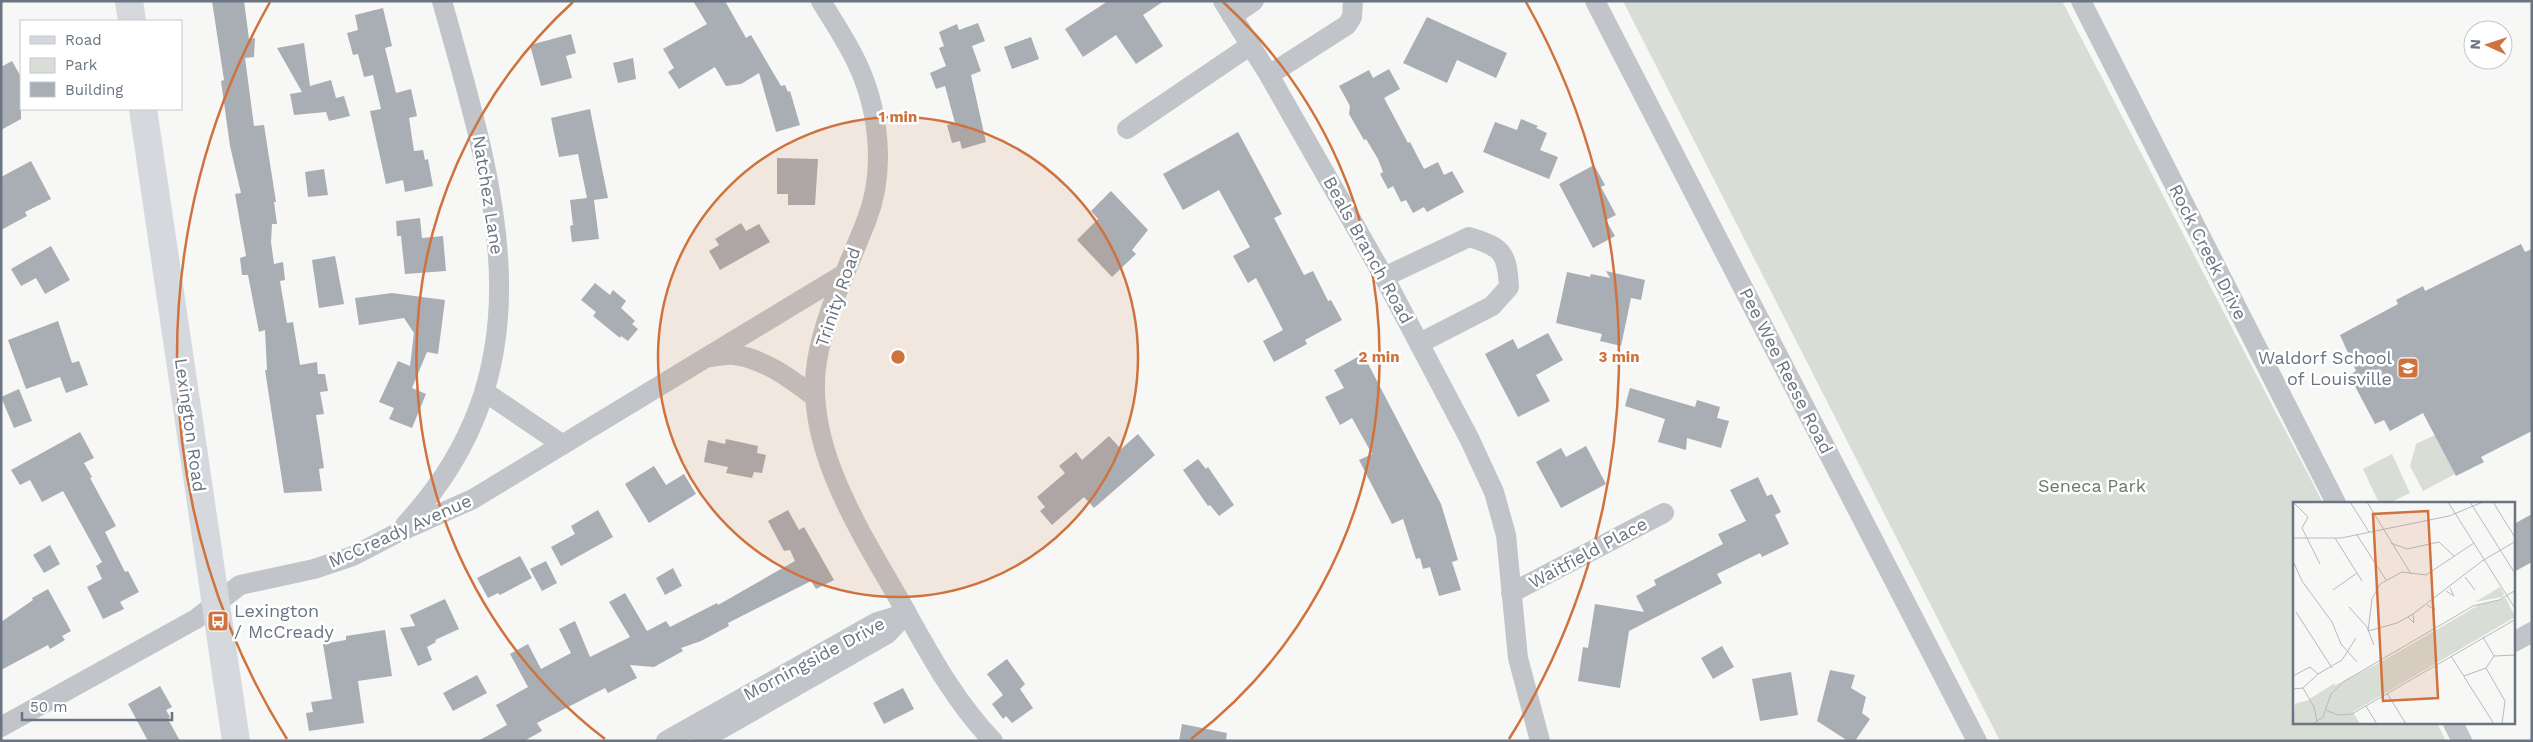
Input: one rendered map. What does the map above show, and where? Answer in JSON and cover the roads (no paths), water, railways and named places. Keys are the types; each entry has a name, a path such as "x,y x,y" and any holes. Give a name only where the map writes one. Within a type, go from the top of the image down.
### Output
{"main road":[{"path":"129,1 132,20"},
{"name":"Lexington Road","path":"143,110 236,741"}],"street":[{"name":"Natchez Lane","path":"399,532 431,497 456,458 478,412 485,392 496,342 499,313 499,266 495,214 477,127 442,1"},
{"name":"Trinity Road","path":"821,1 863,76 870,99 877,141 873,199 868,217 824,329 817,362 815,397 827,454 839,489 949,686 994,741"},
{"path":"1228,8 1254,1"},
{"path":"1269,75 1346,25 1352,17 1353,1"},
{"name":"Pee Wee Reese Road","path":"1595,1 1977,741"},
{"name":"Rock Creek Drive","path":"2081,1 2335,502"},
{"name":"Beals Branch Road","path":"1228,8 1269,75 1384,277 1470,438 1494,492 1506,535 1518,658 1540,741"},
{"path":"1127,129 1251,45"},
{"path":"1384,277 1469,237 1494,244 1508,263 1509,287 1492,306 1420,343"},
{"name":"McCready Avenue","path":"1,727 196,619 240,585 314,569 353,556 399,532 473,499 711,357 844,274"},
{"name":"McCready Avenue","path":"711,357 735,355 758,362 781,372 815,397"},
{"path":"485,392 563,445"},
{"name":"Waitfield Place","path":"1511,593 1664,513"},
{"name":"Morningside Drive","path":"666,741 878,622 907,612"},
{"name":"Morningside Drive","path":"700,741 887,634 907,612"},
{"path":"2516,641 2532,632"},
{"path":"2453,724 2462,741"}],"place":[{"name":"Waldorf School of Louisville","path":"2408,368"},
{"name":"Lexington / McCready","path":"218,621"}],"park label":[{"name":"Seneca Park","path":"2092,486"}]}
